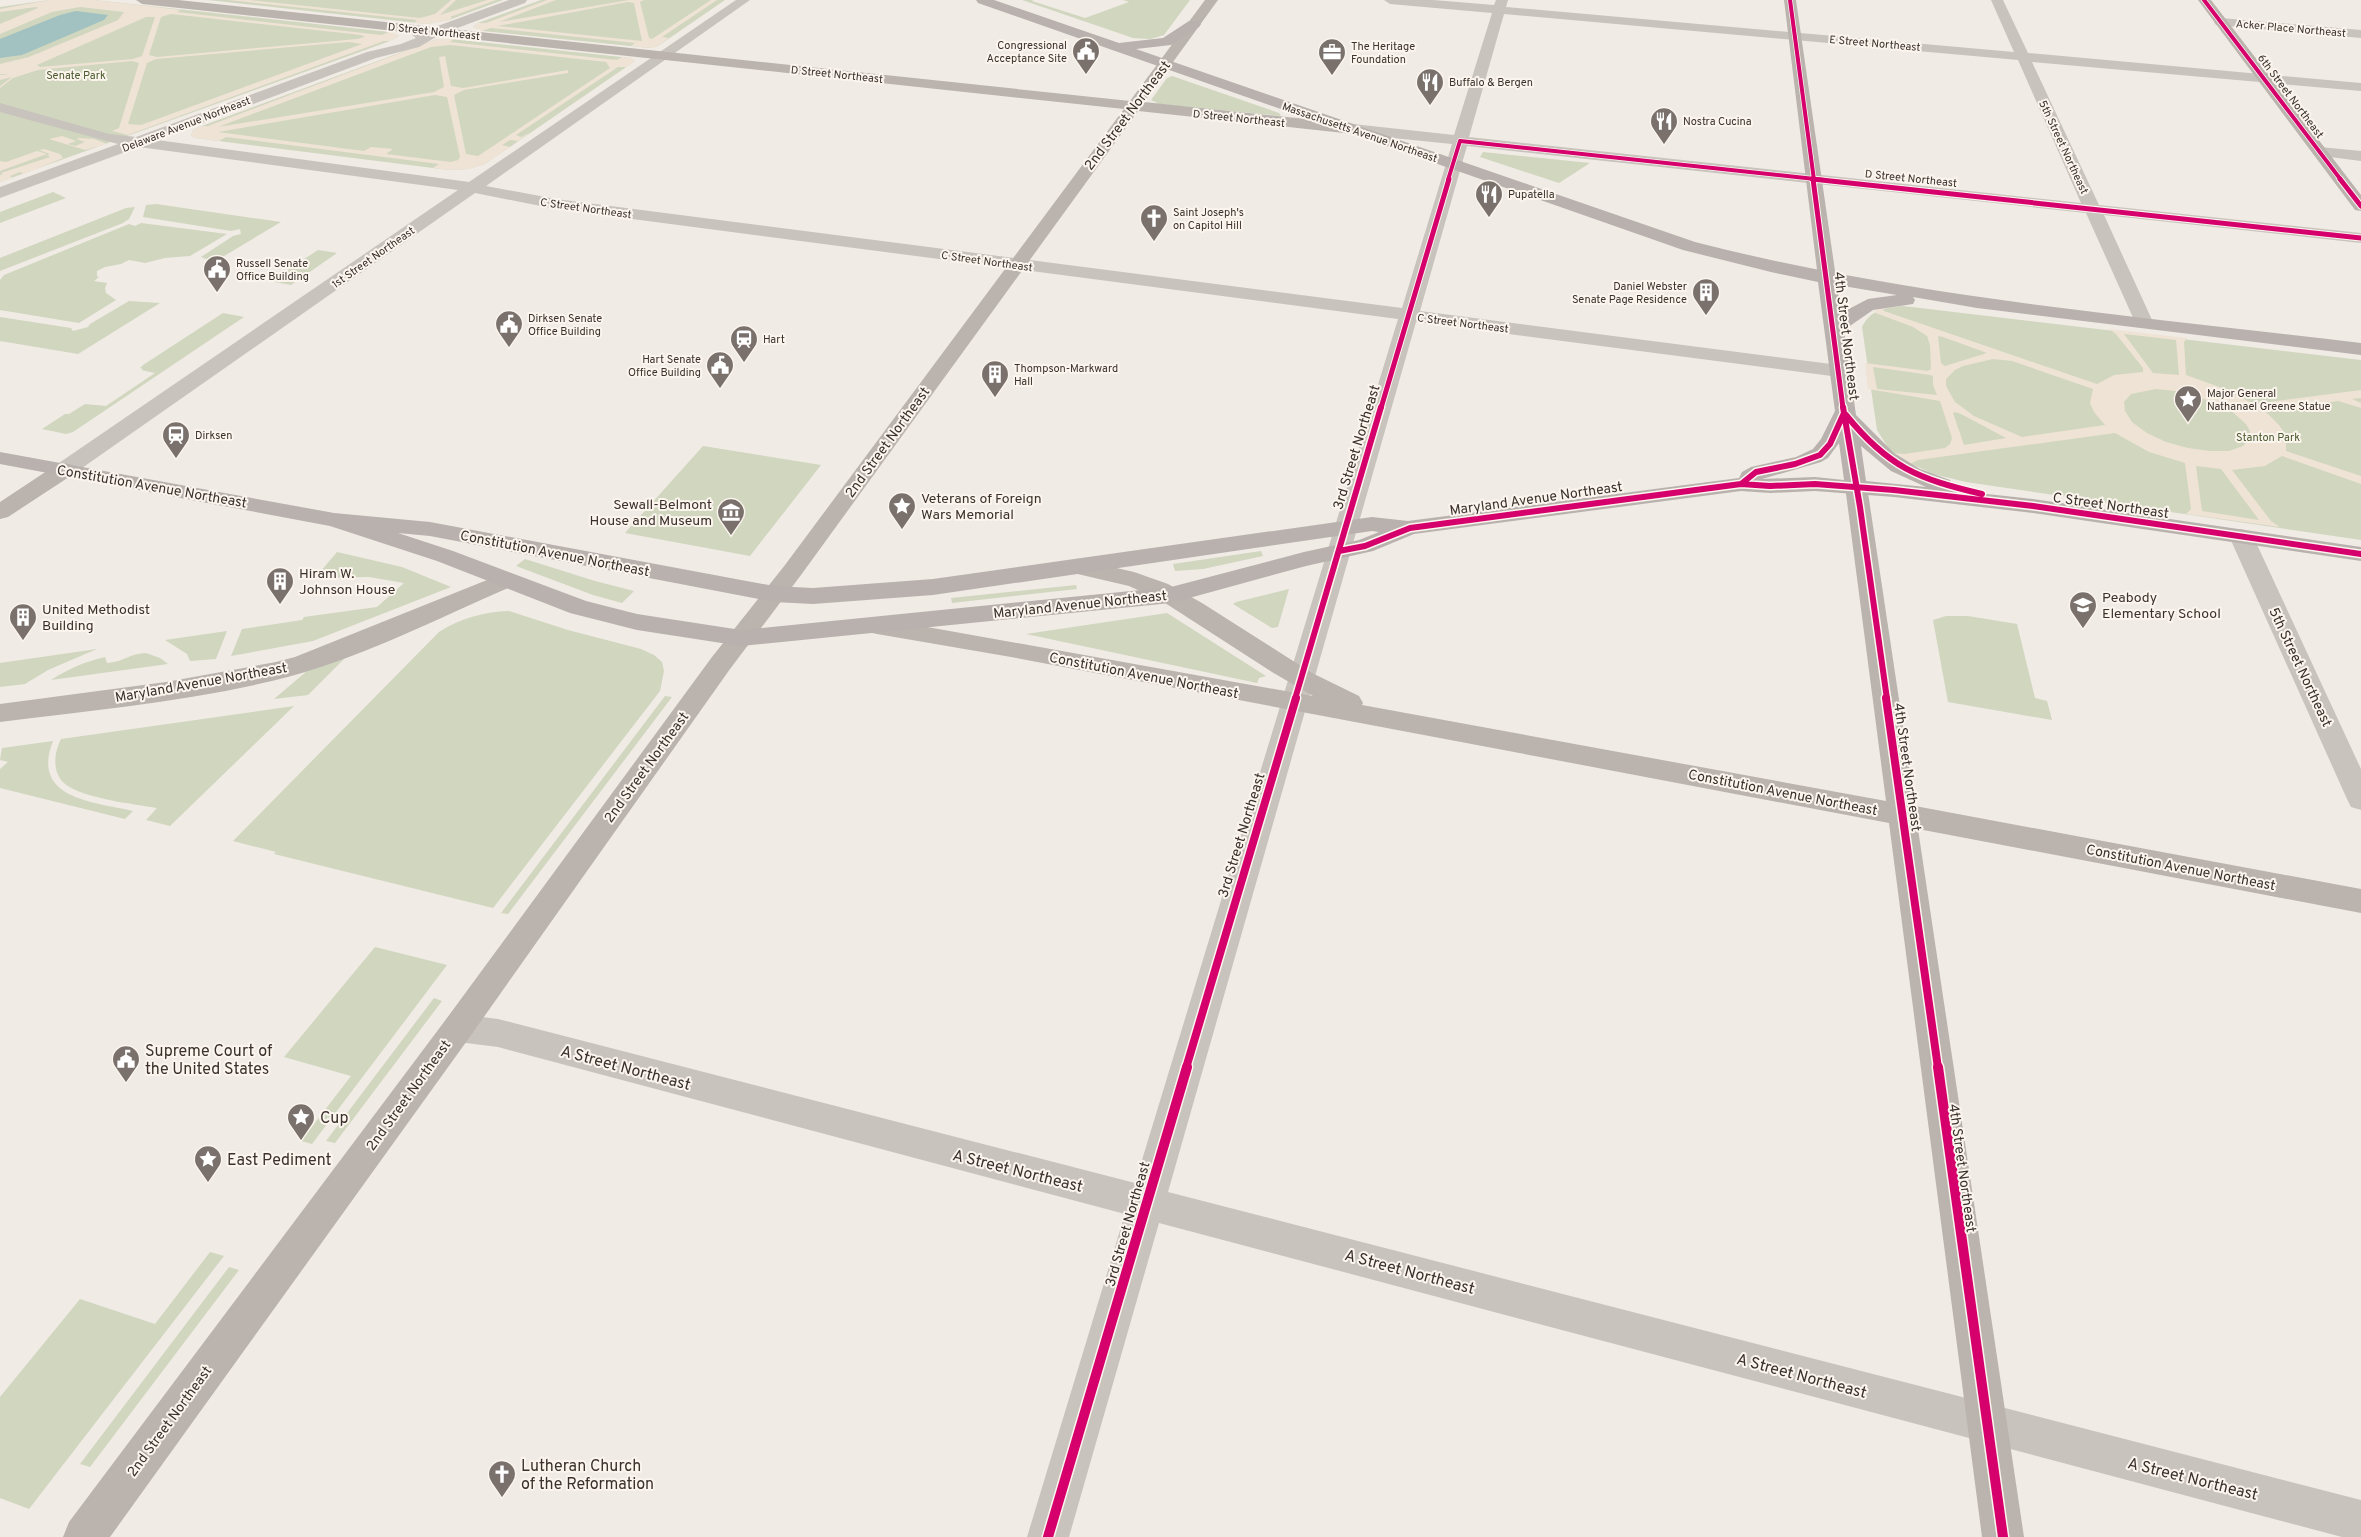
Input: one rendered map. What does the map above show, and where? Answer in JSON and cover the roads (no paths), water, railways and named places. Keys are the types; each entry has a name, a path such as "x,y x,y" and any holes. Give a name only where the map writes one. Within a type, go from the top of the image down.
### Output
{"main road":[{"name":"Massachusetts Avenue Northeast","path":"982,0 1353,129 1456,152 1689,246 1772,267 1827,278"},
{"path":"1112,46 1143,46 1166,42 1194,24"},
{"path":"1689,246 1805,294 1830,309"},
{"path":"1827,278 1977,302 2361,348"},
{"name":"4th Street Northeast","path":"1827,278 1844,413 1856,486"},
{"path":"1834,329 1854,311 1876,302 1909,300 1977,302"},
{"path":"1844,413 1863,438 1877,451 1905,470 1938,484 2033,506"},
{"name":"Maryland Avenue Northeast","path":"1741,484 1756,472 1804,461 1820,455 1830,444 1844,413"},
{"name":"Constitution Avenue Northeast","path":"0,458 334,520 430,529 774,594"},
{"name":"Maryland Avenue Northeast","path":"774,594 813,596 933,587 1077,567 1342,539 1365,546 1410,528 1741,484 1856,486"},
{"name":"C Street Northeast","path":"1856,486 2033,506 2361,554"},
{"name":"Constitution Avenue Northeast","path":"334,520 444,556 552,598 610,616 741,638"},
{"name":"Maryland Avenue Northeast","path":"741,638 877,626 1171,595 1342,539"}],"street":[{"name":"D Street Northeast","path":"142,0 181,2 1133,107 1353,129 1456,152 1815,179 2361,238"},
{"name":"Delaware Avenue Northeast","path":"0,193 372,55 406,47 427,39 436,31 522,0"},
{"name":"1st Street Northeast","path":"0,512 474,188 744,0"},
{"name":"2nd Street Northeast","path":"84,1537 458,1028 741,638 1212,0"},
{"name":"E Street Northeast","path":"1390,0 1500,5 1794,36 2361,87"},
{"name":"4th Street Northeast","path":"1790,0 1827,278"},
{"name":"5th Street Northeast","path":"1997,0 2144,322"},
{"name":"6th Street Northeast","path":"2204,0 2361,206"},
{"name":"3rd Street Northeast","path":"1048,1537 1500,5"},
{"name":"Acker Place Northeast","path":"2221,22 2361,34"},
{"name":"C Street Northeast","path":"0,108 108,138 442,182 556,204 1839,371"},
{"path":"2320,152 2361,156"},
{"name":"4th Street Northeast","path":"1856,486 2003,1537"},
{"name":"5th Street Northeast","path":"2241,536 2361,798"},
{"name":"Constitution Avenue Northeast","path":"1077,567 1138,580 1171,595 1297,691"},
{"name":"Maryland Avenue Northeast","path":"0,713 166,690 276,672 304,664 362,641 507,580"},
{"name":"Constitution Avenue Northeast","path":"877,626 1297,691 1354,705 1411,723 2361,901"},
{"name":"A Street Northeast","path":"458,1028 498,1033 2361,1521"}],"water":[{"path":"76,11 108,15 104,20 22,55 0,58 0,39 60,15"}],"place":[{"name":"Congressional Acceptance Site","path":"1086,75"},
{"name":"The Heritage Foundation","path":"1332,76"},
{"name":"Buffalo & Bergen","path":"1430,106"},
{"name":"Nostra Cucina","path":"1664,145"},
{"name":"Pupatella","path":"1489,218"},
{"name":"Saint Joseph's on Capitol Hill","path":"1154,242"},
{"name":"Russell Senate Office Building","path":"217,293"},
{"name":"Daniel Webster Senate Page Residence","path":"1706,316"},
{"name":"Dirksen Senate Office Building","path":"509,348"},
{"name":"Hart","path":"744,363"},
{"name":"Hart Senate Office Building","path":"720,389"},
{"name":"Thompson-Markward Hall","path":"995,398"},
{"name":"Major General Nathanael Greene Statue","path":"2188,423"},
{"name":"Dirksen","path":"176,459"},
{"name":"Veterans of Foreign Wars Memorial","path":"902,530"},
{"name":"Sewall-Belmont House and Museum","path":"731,536"},
{"name":"Hiram W. Johnson House","path":"280,605"},
{"name":"Peabody Elementary School","path":"2083,629"},
{"name":"United Methodist Building","path":"23,641"},
{"name":"Supreme Court of the United States","path":"126,1083"},
{"name":"Cup","path":"301,1141"},
{"name":"East Pediment","path":"208,1183"},
{"name":"Lutheran Church of the Reformation","path":"502,1498"}],"park label":[{"name":"Senate Park","path":"76,75"},
{"name":"Stanton Park","path":"2268,437"}]}
